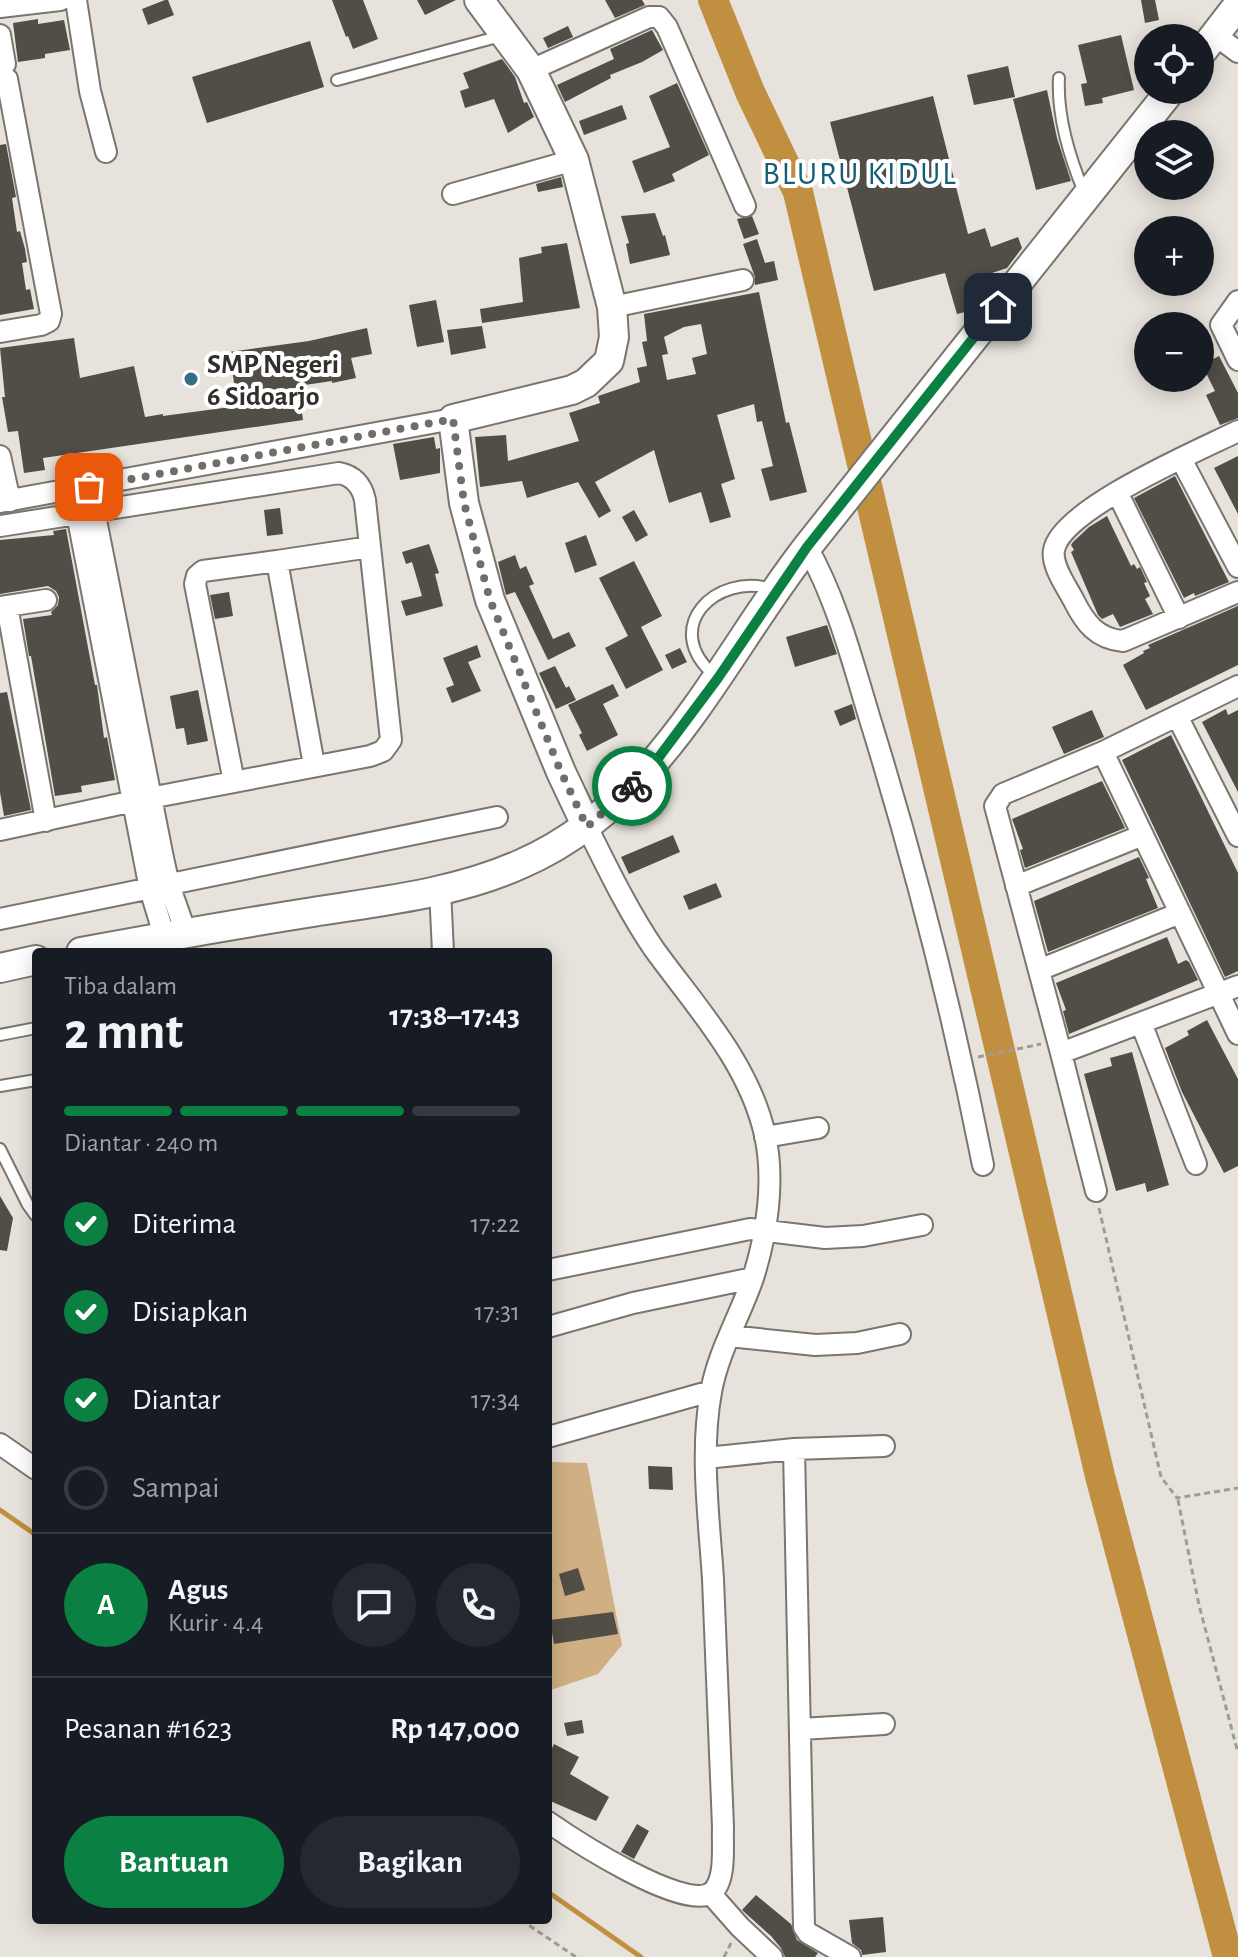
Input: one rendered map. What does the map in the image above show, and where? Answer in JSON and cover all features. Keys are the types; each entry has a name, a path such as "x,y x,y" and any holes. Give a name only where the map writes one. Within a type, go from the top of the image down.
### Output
{"main road":[{"path":"479,0 531,70 574,160 612,307 612,354 604,368 586,383 572,390 453,419 464,503 490,600 587,827"},
{"path":"1214,36 1236,11"},
{"path":"103,948 440,889 520,865 587,827 621,799 656,761 718,678 813,540 1160,104"},
{"path":"0,968 32,961"}],"street":[{"path":"0,7 60,0"},
{"path":"76,0 90,91 106,152"},
{"path":"531,70 649,17 659,17 667,27 745,206"},
{"path":"0,35 51,314 49,321 41,325 0,332"},
{"path":"1214,46 1238,52"},
{"path":"453,194 574,160"},
{"path":"612,307 743,280"},
{"path":"1238,301 1221,325 1238,360"},
{"path":"0,456 5,501 453,419"},
{"path":"1238,431 1117,492 1087,512 1063,534 1054,548 1055,564 1084,621 1095,632 1112,640 1123,641 1238,592"},
{"path":"1181,459 1238,567"},
{"path":"0,526 342,473 357,482 363,492 391,741 378,754 0,830"},
{"path":"1117,492 1179,618"},
{"path":"86,512 160,887 175,935"},
{"path":"813,540 883,762 927,922 983,1165"},
{"path":"234,782 196,580 203,571 370,547"},
{"path":"277,561 314,765"},
{"path":"46,600 3,607 46,821"},
{"path":"1096,1191 995,806 1003,794 1103,752 1238,686"},
{"path":"1177,716 1238,836"},
{"path":"1103,752 1180,913 1229,990 1238,1034"},
{"path":"0,919 497,817"},
{"path":"552,1824 648,1881 694,1897 710,1893 720,1881 723,1827 706,1458 711,1391 753,1278 769,1201 765,1137 751,1096 725,1045 637,923 587,827"},
{"path":"1016,886 1143,835"},
{"path":"440,889 443,948"},
{"path":"1039,970 1180,913"},
{"path":"1061,1053 1229,990"},
{"path":"1141,1023 1196,1164"},
{"path":"765,1137 818,1128"},
{"path":"552,1269 750,1229 825,1238 863,1236 922,1225"},
{"path":"552,1326 633,1303 753,1278"},
{"path":"729,1336 815,1345 857,1343 900,1334"},
{"path":"552,1436 711,1391"},
{"path":"0,1444 32,1466"},
{"path":"706,1458 794,1449 884,1446"},
{"path":"794,1449 804,1927 808,1933 850,1957"},
{"path":"801,1729 884,1724"},
{"path":"710,1893 772,1957"}],"lane":[{"path":"337,80 506,35"},
{"path":"1059,78 1058,93 1065,135 1086,196"},
{"path":"718,678 703,665 693,648 691,627 697,614 715,596 738,585 778,590"},
{"path":"0,1035 32,1029"},
{"path":"0,1086 32,1081"},
{"path":"0,1149 32,1210"}],"path":[{"path":"976,1058 1026,1047"},
{"path":"1096,1191 1156,1462 1168,1489 1177,1498 1199,1605 1238,1753"},
{"path":"1177,1498 1238,1488"},
{"path":"527,1924 576,1957"},
{"path":"724,1957 729,1948"}],"shaded area":[{"path":"552,1462 587,1463 622,1645 598,1674 552,1690"}],"building":[{"path":"168,0 174,15 148,25 142,9"},
{"path":"332,0 363,0 378,39 353,49"},
{"path":"417,0 456,0 425,15"},
{"path":"605,0 642,0 645,5 615,18"},
{"path":"1141,0 1155,0 1159,20 1145,23"},
{"path":"38,19 38,24 64,20 70,50 18,62 13,23"},
{"path":"568,26 573,37 548,48 543,38"},
{"path":"652,30 663,50 610,75 611,78 565,102 557,85 614,59 610,49"},
{"path":"1121,35 1134,90 1102,98 1103,103 1085,106 1081,84 1087,83 1078,45"},
{"path":"310,41 324,87 207,123 192,77"},
{"path":"502,59 515,77 524,103 527,102 534,117 508,133 494,99 465,108 460,91 469,88 463,73"},
{"path":"1008,66 1015,97 974,105 967,75"},
{"path":"677,83 709,155 672,174 675,181 644,193 632,161 670,147 649,96"},
{"path":"1047,90 1057,138 1071,181 1036,190 1013,99"},
{"path":"933,96 968,234 985,228 991,247 1018,237 1022,248 1007,268 977,278 982,298 973,310 957,314 945,273 874,291 830,122"},
{"path":"622,105 627,119 584,135 579,121"},
{"path":"6,144 16,197 12,198 17,232 20,231 27,262 22,263 26,290 30,289 34,309 0,315 0,145"},
{"path":"561,177 563,187 538,192 536,184"},
{"path":"655,213 670,255 630,264 626,244 629,243 621,216"},
{"path":"752,216 759,234 744,239 737,219"},
{"path":"757,239 765,263 774,261 778,280 755,285 743,244"},
{"path":"567,243 580,308 482,323 480,309 523,302 519,258 542,253 541,247"},
{"path":"759,292 786,423 789,422 807,492 770,501 761,469 773,466 762,421 757,422 754,404 717,415 735,479 721,484 731,517 710,523 701,492 669,503 654,450 595,482 611,511 599,518 578,482 527,498 522,481 480,487 475,437 506,435 508,461 579,441 569,413 600,403 598,396 640,382 637,368 647,366 642,342 647,341 644,314","holes":["701,324 707,354 692,358 696,374 667,380 662,355 668,354 664,337 684,327"]},
{"path":"436,300 444,342 417,347 409,305"},
{"path":"482,326 486,348 451,355 447,330"},
{"path":"367,328 372,354 351,358 356,378 298,386 303,420 43,458 45,470 24,473 18,431 8,432 2,397 5,397 0,348 74,338 80,378 134,366 145,417 238,406 229,352 309,341"},
{"path":"1219,356 1238,393 1238,418 1220,425 1206,395 1215,391 1214,359"},
{"path":"434,437 436,449 440,448 440,473 400,480 393,444"},
{"path":"1238,456 1238,514 1214,468"},
{"path":"1175,476 1229,582 1184,598 1134,498"},
{"path":"280,508 283,534 267,536 264,510"},
{"path":"634,510 648,535 636,542 622,517"},
{"path":"1107,516 1131,566 1140,567 1150,596 1145,599 1153,614 1120,627 1113,614 1102,619 1098,615 1071,552 1074,550 1073,542"},
{"path":"66,529 97,685 104,738 107,737 115,780 81,786 82,792 55,796 23,619 52,615 59,597 48,586 0,594 0,540 54,535 53,531"},
{"path":"586,535 597,565 575,573 565,543"},
{"path":"429,544 439,573 435,574 443,606 406,616 401,601 422,596 412,562 406,564 402,552"},
{"path":"515,555 520,569 526,566 534,584 529,586 553,639 569,632 576,646 548,660 515,592 506,595 498,562"},
{"path":"634,561 662,616 641,627 663,670 626,689 605,648 628,636 599,578"},
{"path":"229,592 233,616 215,619 210,595"},
{"path":"1238,606 1238,665 1146,710 1123,665 1144,653 1150,648 1148,645"},
{"path":"827,625 837,654 795,667 786,637"},
{"path":"477,645 481,657 468,662 481,691 452,703 446,688 454,685 443,658"},
{"path":"680,648 687,662 672,669 665,655"},
{"path":"555,666 576,700 556,709 539,673"},
{"path":"613,684 619,696 603,704 618,735 587,751 568,705"},
{"path":"198,690 208,741 187,745 184,728 176,729 170,696"},
{"path":"7,692 31,810 4,816 0,792 0,693"},
{"path":"852,704 856,719 840,726 834,711"},
{"path":"1226,709 1228,715 1238,710 1238,792 1202,722"},
{"path":"1092,710 1104,737 1064,754 1052,727"},
{"path":"1171,735 1238,873 1238,971 1225,977 1122,760"},
{"path":"1102,781 1125,828 1025,868 1020,850 1023,849 1012,819"},
{"path":"673,835 680,852 629,874 621,857"},
{"path":"1139,857 1158,908 1048,952 1034,901"},
{"path":"716,883 722,897 689,910 683,896"},
{"path":"1167,937 1178,964 1186,960 1189,962 1198,980 1069,1034 1063,1011 1066,1010 1056,983"},
{"path":"1207,1020 1238,1079 1238,1166 1224,1173 1182,1092 1165,1048 1189,1035 1187,1031"},
{"path":"1132,1052 1169,1185 1147,1192 1145,1183 1116,1191 1084,1074 1112,1066 1110,1058"},
{"path":"0,1196 13,1218 7,1251 0,1250"},
{"path":"648,1466 672,1467 673,1490 649,1489"},
{"path":"578,1568 585,1590 565,1596 559,1574"},
{"path":"613,1612 618,1634 554,1644 552,1620"},
{"path":"582,1720 584,1733 567,1736 564,1723"},
{"path":"554,1744 579,1757 570,1774 609,1797 596,1821 552,1802"},
{"path":"637,1824 649,1831 634,1859 621,1852"},
{"path":"756,1895 791,1924 797,1940 818,1953 815,1957 785,1957 771,1936 742,1910"},
{"path":"883,1917 886,1952 862,1955 861,1950 852,1943 849,1920"}],"waterway":[{"path":"713,0 750,92 798,192 1100,1476 1228,1957"},
{"path":"0,1510 32,1532"},
{"path":"552,1895 641,1957"}],"way so far":[{"path":"89,487 453,419 464,503 490,600 587,827 632,786"}],"place":[{"name":"SMP Negeri 6 Sidoarjo","path":"191,379"}],"district":[{"name":"BLURU KIDUL","path":"860,173"}],"route":[{"path":"632,786 689,719 807,547 998,307"}]}
